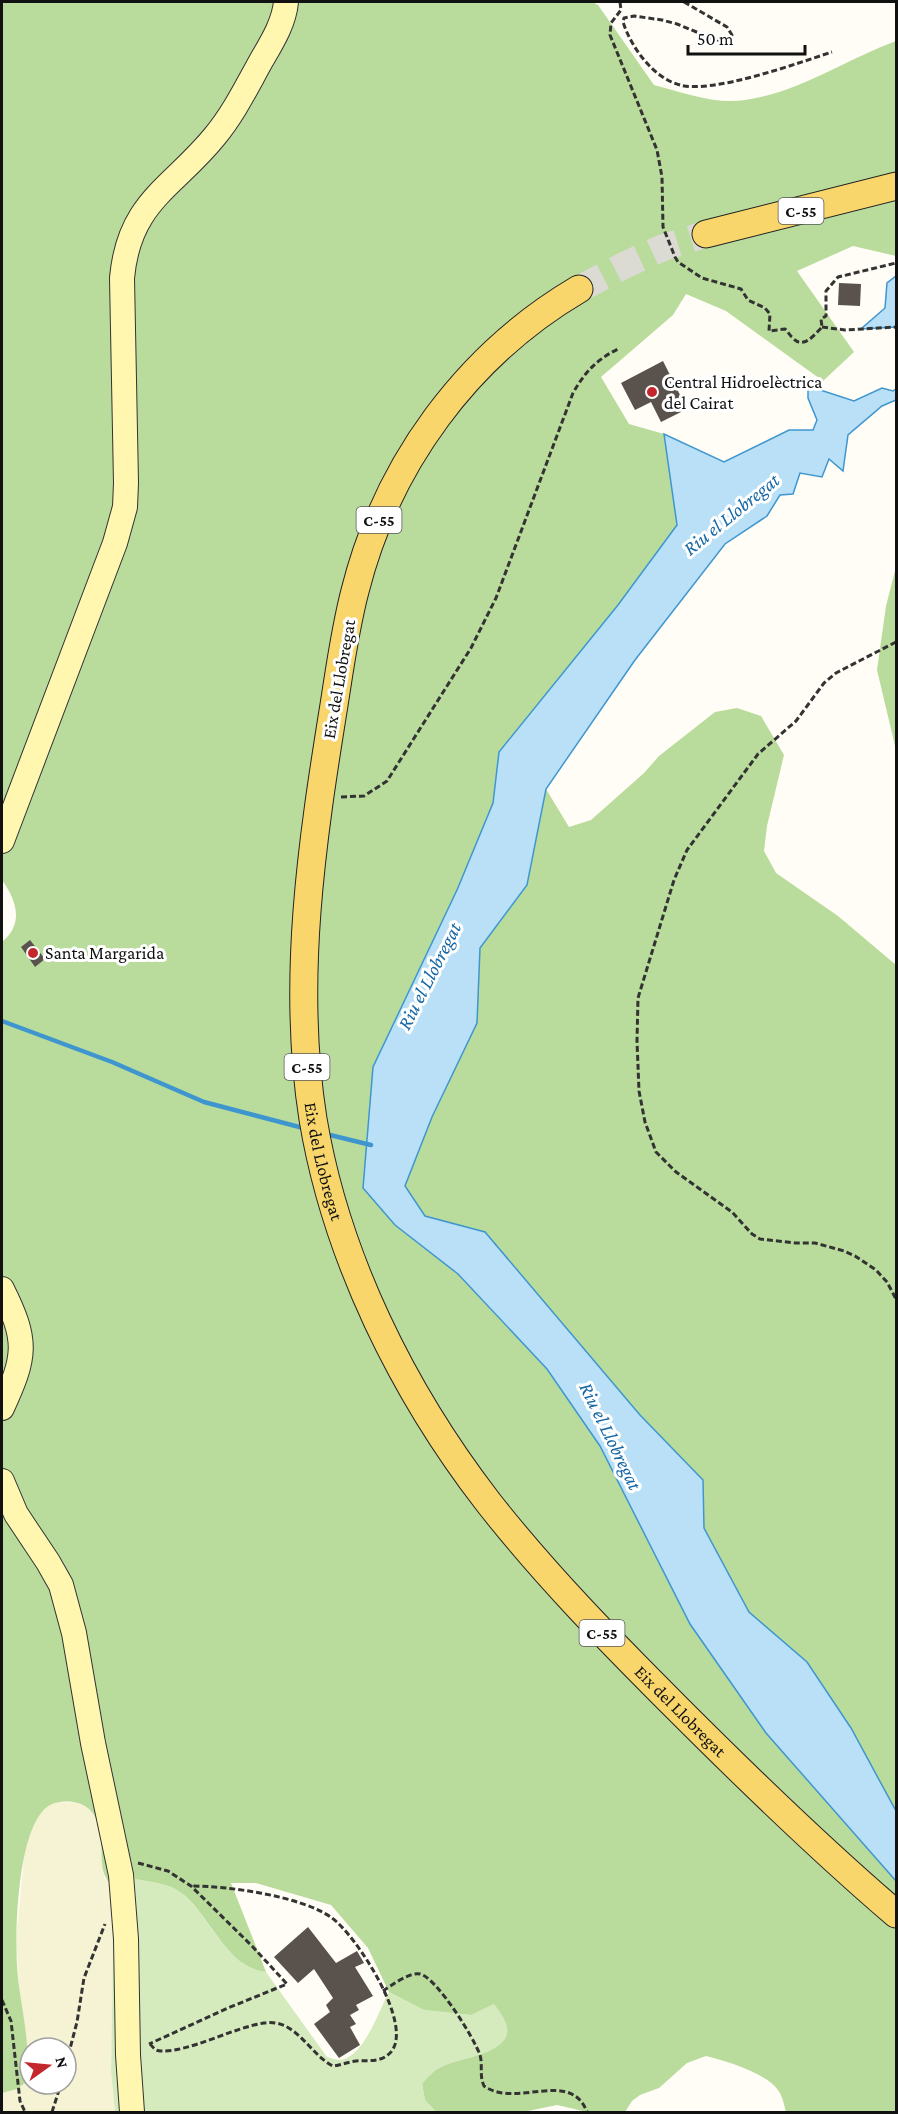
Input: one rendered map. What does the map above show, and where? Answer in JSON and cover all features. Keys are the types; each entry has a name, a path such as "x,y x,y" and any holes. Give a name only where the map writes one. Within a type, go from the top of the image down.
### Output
{"main road":[{"name":"C-55","path":"706,234 897,186"},
{"name":"Eix del Llobregat","path":"579,289 553,304 521,328 482,363 437,417 397,481 374,533 355,591 343,650 316,824 305,934 303,999 314,1121 340,1226 389,1345 426,1411 486,1498 525,1547 600,1631 710,1742 852,1876 897,1914"}],"street":[{"path":"2,841 123,517 126,483 122,278 124,257 130,237 151,200 207,145 225,122 272,42 284,14 286,2"},
{"path":"2,1289 20,1332 21,1353 17,1375 2,1408"},
{"path":"2,1481 16,1514 48,1562 64,1593 74,1633 93,1743 118,1862 126,1939 128,2055 132,2112"}],"path":[{"path":"620,2 621,9 610,23 610,35 657,150 662,177 663,227 678,262 711,282 726,283 741,289 748,300 765,308 770,314 769,331 785,329 791,337 804,342 814,337 822,327 821,319 826,316 826,291 838,277 897,263"},
{"path":"615,17 634,16 662,20 690,28 716,40 730,39 732,35 727,27 684,2"},
{"path":"624,18 628,34 638,52 656,72 679,85 698,87 734,81 832,52"},
{"path":"822,327 845,330 897,327"},
{"path":"321,790 342,798 364,796 380,787 392,774 485,622 505,576 573,393 588,369 618,349"},
{"path":"897,642 884,646 836,673 824,683 796,721 758,754 687,850 674,880 638,998 637,1041 639,1091 645,1122 656,1152 676,1172 732,1212 752,1234 760,1239 815,1243 855,1256 876,1270 887,1282 897,1299"},
{"path":"118,1862 157,1866 191,1886 287,1984 228,2008 128,2055"},
{"path":"150,2044 156,2050 164,2051 194,2045 244,2027 274,2023 296,2032 321,2058 333,2066 353,2061 375,2061 389,2054 397,2035 394,2016 363,1953 347,1931 332,1917 275,1896 222,1887 191,1886"},
{"path":"73,2036 84,1978 98,1937 109,1917"},
{"path":"383,1991 414,1974 424,1975 453,2007 476,2046 482,2061 480,2076 484,2086 512,2095 566,2091 577,2097 587,2112"},
{"path":"2,2000 11,2021 20,2102 25,2112"},
{"path":"52,2112 57,2096"}],"shaded area":[{"path":"59,1802 80,1803 88,1808 99,1824 104,1878 111,1885 113,1954 111,2071 115,2112 2,2112 2,2093 18,2088 18,2096 78,2096 78,2036 26,2036 20,1999 16,1940 25,1849 36,1818 48,1805"}],"green space":[{"path":"2,2 592,2 598,5 654,85 722,101 745,100 784,90 896,41 896,256 853,246 797,271 854,352 823,381 726,311 686,294 673,315 601,377 629,424 664,434 677,525 618,605 499,752 493,803 457,890 373,1067 395,1225 458,1274 547,1369 600,1446 690,1624 766,1733 896,1881 896,2112 786,2112 778,2090 764,2078 734,2064 706,2056 687,2063 659,2088 640,2095 632,2101 625,2112 587,2112 557,2105 523,2112 436,2112 425,2100 422,2084 431,2074 451,2063 484,2053 503,2042 507,2034 506,2024 494,2004 471,2015 424,2010 389,1992 368,1948 331,1905 256,1883 231,1883 266,1972 252,1969 229,1951 200,1913 180,1892 164,1885 135,1879 126,1853 111,1885 103,1868 101,1838 96,1818 86,1806 68,1801 55,1803 42,1811 33,1828 26,1850 18,1902 16,1949 27,2036 18,2036 18,2088 2,2093 2,942 13,928 16,912 11,896 2,880"},
{"path":"896,567 896,750 877,670 886,606"},
{"path":"737,708 761,716 784,755 767,826 764,851 776,873 838,916 896,965 896,1811 851,1728 807,1662 749,1612 704,1528 703,1480 640,1415 485,1232 425,1216 405,1186 432,1117 477,1023 480,948 527,885 546,789 569,827 591,820 644,773 659,756 715,712"},
{"path":"126,1853 135,1879 164,1885 180,1892 200,1913 229,1951 252,1969 266,1972 327,2057 341,2060 357,2050 370,2032 389,1992 424,2010 470,2015 494,2004 505,2021 507,2034 503,2042 495,2048 443,2066 429,2077 422,2085 425,2100 436,2112 115,2112 111,2071 113,1954 111,1885"}],"water":[{"path":"896,276 896,327 861,329 885,308 887,283"},
{"name":"Riu el Llobregat","path":"808,386 854,401 882,388 893,391 896,389 896,400 882,406 848,435 843,471 829,459 822,477 800,473 793,494 780,495 767,516 725,544 635,660 546,789 527,885 480,948 477,1023 432,1117 405,1186 425,1216 485,1232 640,1415 703,1480 704,1528 749,1612 807,1662 851,1728 896,1811 896,1881 766,1733 690,1624 600,1446 547,1369 458,1274 395,1225 363,1188 373,1067 457,890 493,803 499,752 618,605 677,525 664,434 724,462 789,430 813,430 817,420 808,398"}],"building":[{"path":"839,283 861,284 860,306 838,305"},
{"name":"Central Hidroelèctrica del Cairat","path":"663,361 687,409 661,422 651,402 635,410 621,383"},
{"name":"Santa Margarida","path":"30,940 45,959 35,967 21,947"},
{"path":"308,1927 336,1963 357,1951 364,1963 355,1967 373,1996 356,2005 359,2010 350,2015 356,2024 350,2027 360,2045 339,2058 314,2024 330,2012 326,2005 333,1998 314,1969 298,1983 274,1957"}],"waterway":[{"path":"2,1021 112,1062 204,1102 307,1129"},
{"path":"326,1134 371,1145"}],"tunnel":[{"path":"579,289 662,248 706,234"}],"place":[{"name":"Central Hidroelèctrica del Cairat","path":"652,392"},
{"name":"Santa Margarida","path":"33,953"}]}
